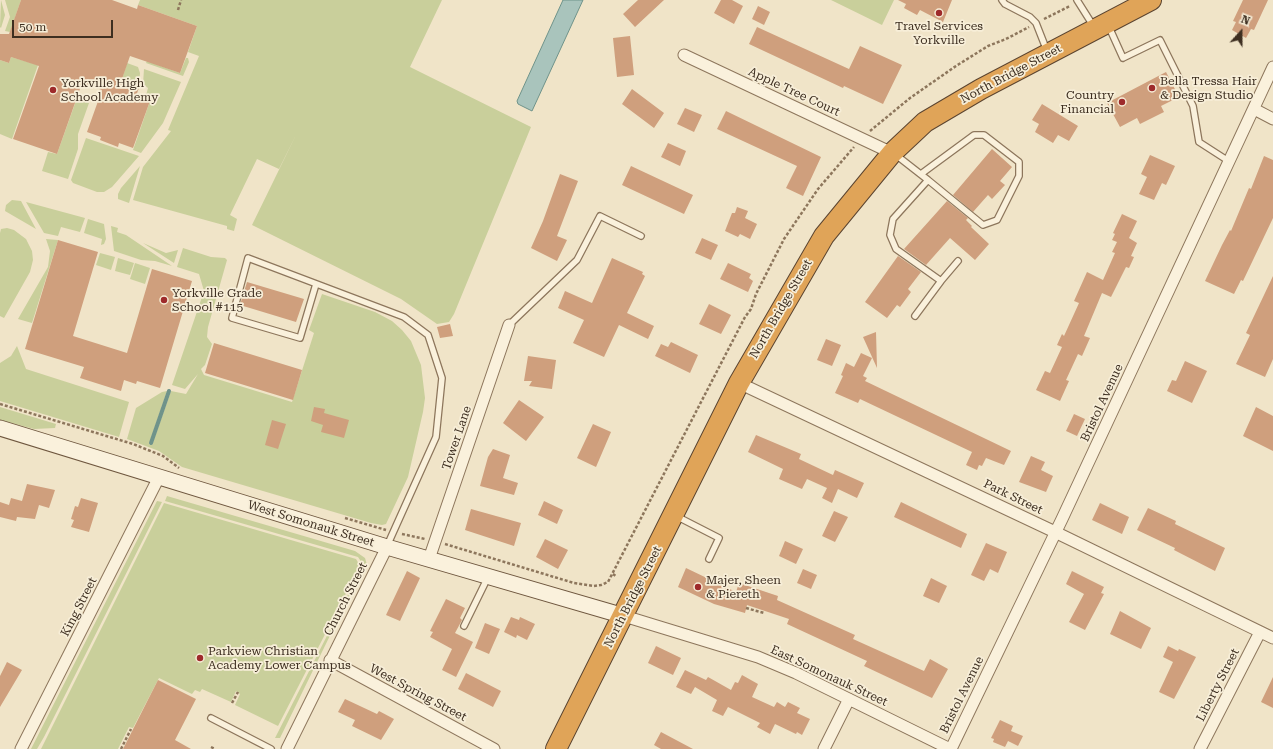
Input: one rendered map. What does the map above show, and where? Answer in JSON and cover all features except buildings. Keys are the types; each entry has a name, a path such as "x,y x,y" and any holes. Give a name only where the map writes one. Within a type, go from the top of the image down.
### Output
{"highway":[{"name":"North Bridge Street","path":"556,749 624,616 739,383 824,236 892,153 926,122 981,89 1151,0"}],"street":[{"name":"Apple Tree Court","path":"684,55 892,153"},
{"name":"Bristol Avenue","path":"950,749 1055,532 1230,162 1273,67"},
{"path":"1254,109 1273,119"},
{"name":"Tower Lane","path":"429,559 509,325"},
{"name":"Park Street","path":"739,383 1055,532 1273,638"},
{"name":"West Somonauk Street","path":"0,428 387,547 624,616"},
{"name":"King Street","path":"21,749 159,478"},
{"name":"Church Street","path":"287,749 387,547"},
{"name":"East Somonauk Street","path":"624,616 758,657 796,673 950,749"},
{"name":"Liberty Street","path":"1200,749 1260,632"},
{"name":"West Spring Street","path":"330,660 494,749"},
{"path":"824,749 849,699"}],"lane":[{"path":"1002,0 1005,4 1030,17 1036,23 1048,54"},
{"path":"1077,1 1101,26 1123,58 1160,40 1193,106 1199,142 1230,162"},
{"path":"892,153 921,174 983,225 998,220 1019,176 1019,162 984,135 974,135 921,174"},
{"path":"928,180 893,219 890,236 896,249 941,281"},
{"path":"509,325 577,260 600,216 641,236"},
{"path":"316,284 300,338 232,318 248,258 316,284 404,318 428,335 442,378 436,438 387,547"},
{"path":"915,316 958,261"},
{"path":"674,515 719,538 708,559"},
{"path":"464,626 489,576"},
{"path":"211,718 271,749"}],"path":[{"path":"178,10 181,0"},
{"path":"874,126 910,98 988,46 1006,39 1077,1"},
{"path":"445,544 549,577 574,583 594,587 608,582 744,317 751,308 784,239 818,189 848,153"},
{"path":"0,404 133,444 163,456 185,471"},
{"path":"340,516 377,527"},
{"path":"408,535 415,538 419,537"},
{"path":"613,574 617,577"},
{"path":"746,608 764,613"},
{"path":"232,704 238,692"},
{"path":"120,749 131,729"},
{"path":"211,747 215,749"}],"green space":[{"path":"1,0 5,15 1,28 0,27"},
{"path":"5,0 21,0 10,32 5,31 10,17"},
{"path":"140,0 442,0 410,67 531,127 454,314 449,322 437,324 401,299 252,225 296,135 279,169 257,159 230,215 237,219 234,231 227,229 227,226 133,200 143,167 171,131 168,130 199,56 188,52 197,26 138,5"},
{"path":"831,0 894,0 882,25"},
{"path":"11,57 38,65 12,139 0,134 0,60 9,63"},
{"path":"186,58 188,58 189,62 183,76 146,63 147,61 180,73"},
{"path":"127,63 138,67 140,73 139,85 122,79"},
{"path":"144,69 181,82 163,123 141,153 133,150 150,101 145,99 148,88 143,84"},
{"path":"77,98 89,103 78,134 78,149 68,179 42,171 48,152 57,154"},
{"path":"86,138 139,156 112,187 104,192 97,192 73,183 71,180"},
{"path":"140,166 129,203 118,199 118,194 121,188"},
{"path":"12,200 21,201 36,229 5,211 6,205"},
{"path":"26,202 85,218 80,232 61,227 58,236 44,233"},
{"path":"88,219 104,224 106,239 104,244 101,245 102,239 84,233"},
{"path":"111,226 118,228 117,232 126,235 172,266 155,261 141,260 114,251"},
{"path":"7,228 14,230 26,239 32,251 33,260 30,272 4,318 0,316 0,233 1,229"},
{"path":"46,239 58,240 32,323 18,319 48,267 50,251"},
{"path":"143,243 166,253 178,250 174,263"},
{"path":"183,248 211,257 225,258 227,260 208,327 207,337 212,344 205,365 201,369 204,375 292,402 314,333 309,330 322,294 375,312 392,321 411,341 421,365 425,398 408,477 386,524 382,525 371,523 182,467 159,451 127,439 136,408 162,392 167,391 149,444 152,445 171,391 186,394 198,374 185,389 172,385 204,291 199,274 177,267"},
{"path":"100,253 115,257 111,270 96,265"},
{"path":"118,258 134,263 130,275 115,271"},
{"path":"135,263 150,268 145,284 130,279"},
{"path":"17,346 26,369 129,402 119,437 0,401 0,363 11,356"},
{"path":"0,407 56,424 55,428 34,429 0,420"},
{"path":"167,496 355,551 365,558 367,565 362,563 358,557 165,501"},
{"path":"157,501 162,502 44,737 37,749 31,749"},
{"name":"Parkview Christian Academy Lower Campus","path":"164,503 356,559 360,566 278,726 235,705 240,694 236,691 231,702 202,689 200,692 195,690 192,694 159,678 133,728 129,727 118,749 41,749"},
{"path":"362,567 366,568 361,572 280,738 275,738"}],"water":[{"path":"563,0 583,0 532,111 518,104 517,101"}],"waterway":[{"path":"151,443 169,391"}],"place":[{"name":"Travel Services Yorkville","path":"939,13"},
{"name":"Bella Tressa Hair & Design Studio","path":"1152,88"},
{"name":"Yorkville High School Academy","path":"53,90"},
{"name":"Country Financial","path":"1122,102"},
{"name":"Yorkville Grade School #115","path":"164,300"},
{"name":"Majer, Sheen & Piereth","path":"698,587"},
{"name":"Parkview Christian Academy Lower Campus","path":"200,658"}]}
